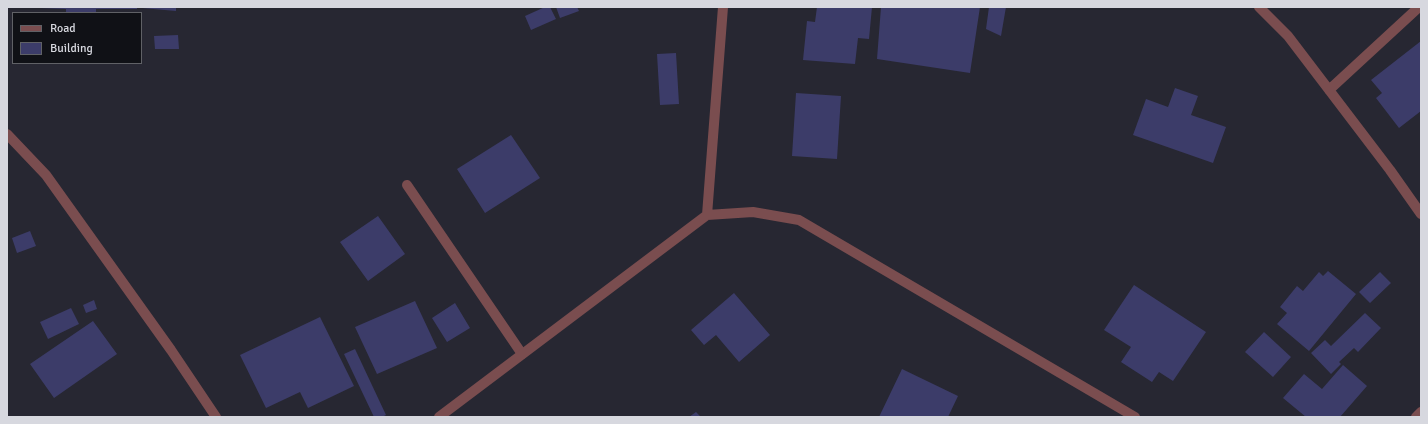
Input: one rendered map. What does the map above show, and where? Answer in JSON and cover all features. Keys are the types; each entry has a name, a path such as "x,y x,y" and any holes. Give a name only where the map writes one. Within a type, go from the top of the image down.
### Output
{"street":[{"path":"707,215 723,7"},
{"path":"1259,7 1288,36 1390,170 1421,214"},
{"path":"1329,90 1419,7"},
{"path":"7,134 46,175 171,350 216,417"},
{"path":"407,185 522,354"},
{"path":"440,417 707,215 753,212 799,220 1129,415"},
{"path":"1416,417 1421,412"}],"building":[{"path":"137,7 137,9 96,9 96,12 66,12 66,9 41,8"},
{"path":"176,7 176,11 142,8"},
{"path":"545,7 550,7 556,19 531,30 525,16"},
{"path":"556,7 577,7 579,11 560,18"},
{"path":"817,7 872,7 869,39 858,38 855,64 803,60 807,21 815,22"},
{"path":"881,7 980,7 970,73 877,59"},
{"path":"989,7 1006,7 1001,36 986,29"},
{"path":"178,35 179,49 155,49 154,36"},
{"path":"1421,41 1421,111 1399,128 1376,98 1382,93 1371,80"},
{"path":"676,53 679,104 660,105 657,54"},
{"path":"1175,88 1198,96 1191,115 1226,127 1213,163 1133,135 1146,99 1168,107"},
{"path":"796,93 841,96 837,159 792,156"},
{"path":"511,135 540,178 485,213 457,169"},
{"path":"378,216 405,254 368,281 340,242"},
{"path":"30,231 36,246 17,253 12,238"},
{"path":"1328,271 1356,294 1309,351 1277,324 1287,313 1280,307 1297,286 1303,291 1319,272 1323,276"},
{"path":"1380,272 1391,283 1370,303 1359,292"},
{"path":"1134,285 1206,332 1173,381 1159,372 1152,382 1121,362 1131,347 1104,330"},
{"path":"734,293 770,335 739,362 716,335 704,345 691,330"},
{"path":"94,300 97,309 86,313 83,305"},
{"path":"415,301 437,348 377,374 355,327"},
{"path":"455,303 470,328 447,342 432,318"},
{"path":"71,308 79,324 48,339 40,322"},
{"path":"1365,313 1381,328 1358,352 1354,348 1339,362 1341,364 1331,374 1311,353 1325,340 1331,346"},
{"path":"320,317 354,386 308,408 300,392 266,408 240,355"},
{"path":"93,321 117,354 54,398 30,364"},
{"path":"1264,332 1291,357 1273,377 1245,352"},
{"path":"355,349 386,415 382,417 374,417 344,354"},
{"path":"1343,365 1367,386 1340,417 1306,417 1283,398 1304,374 1322,389"},
{"path":"902,369 958,396 948,417 879,417"},
{"path":"696,412 701,417 689,417"}]}
